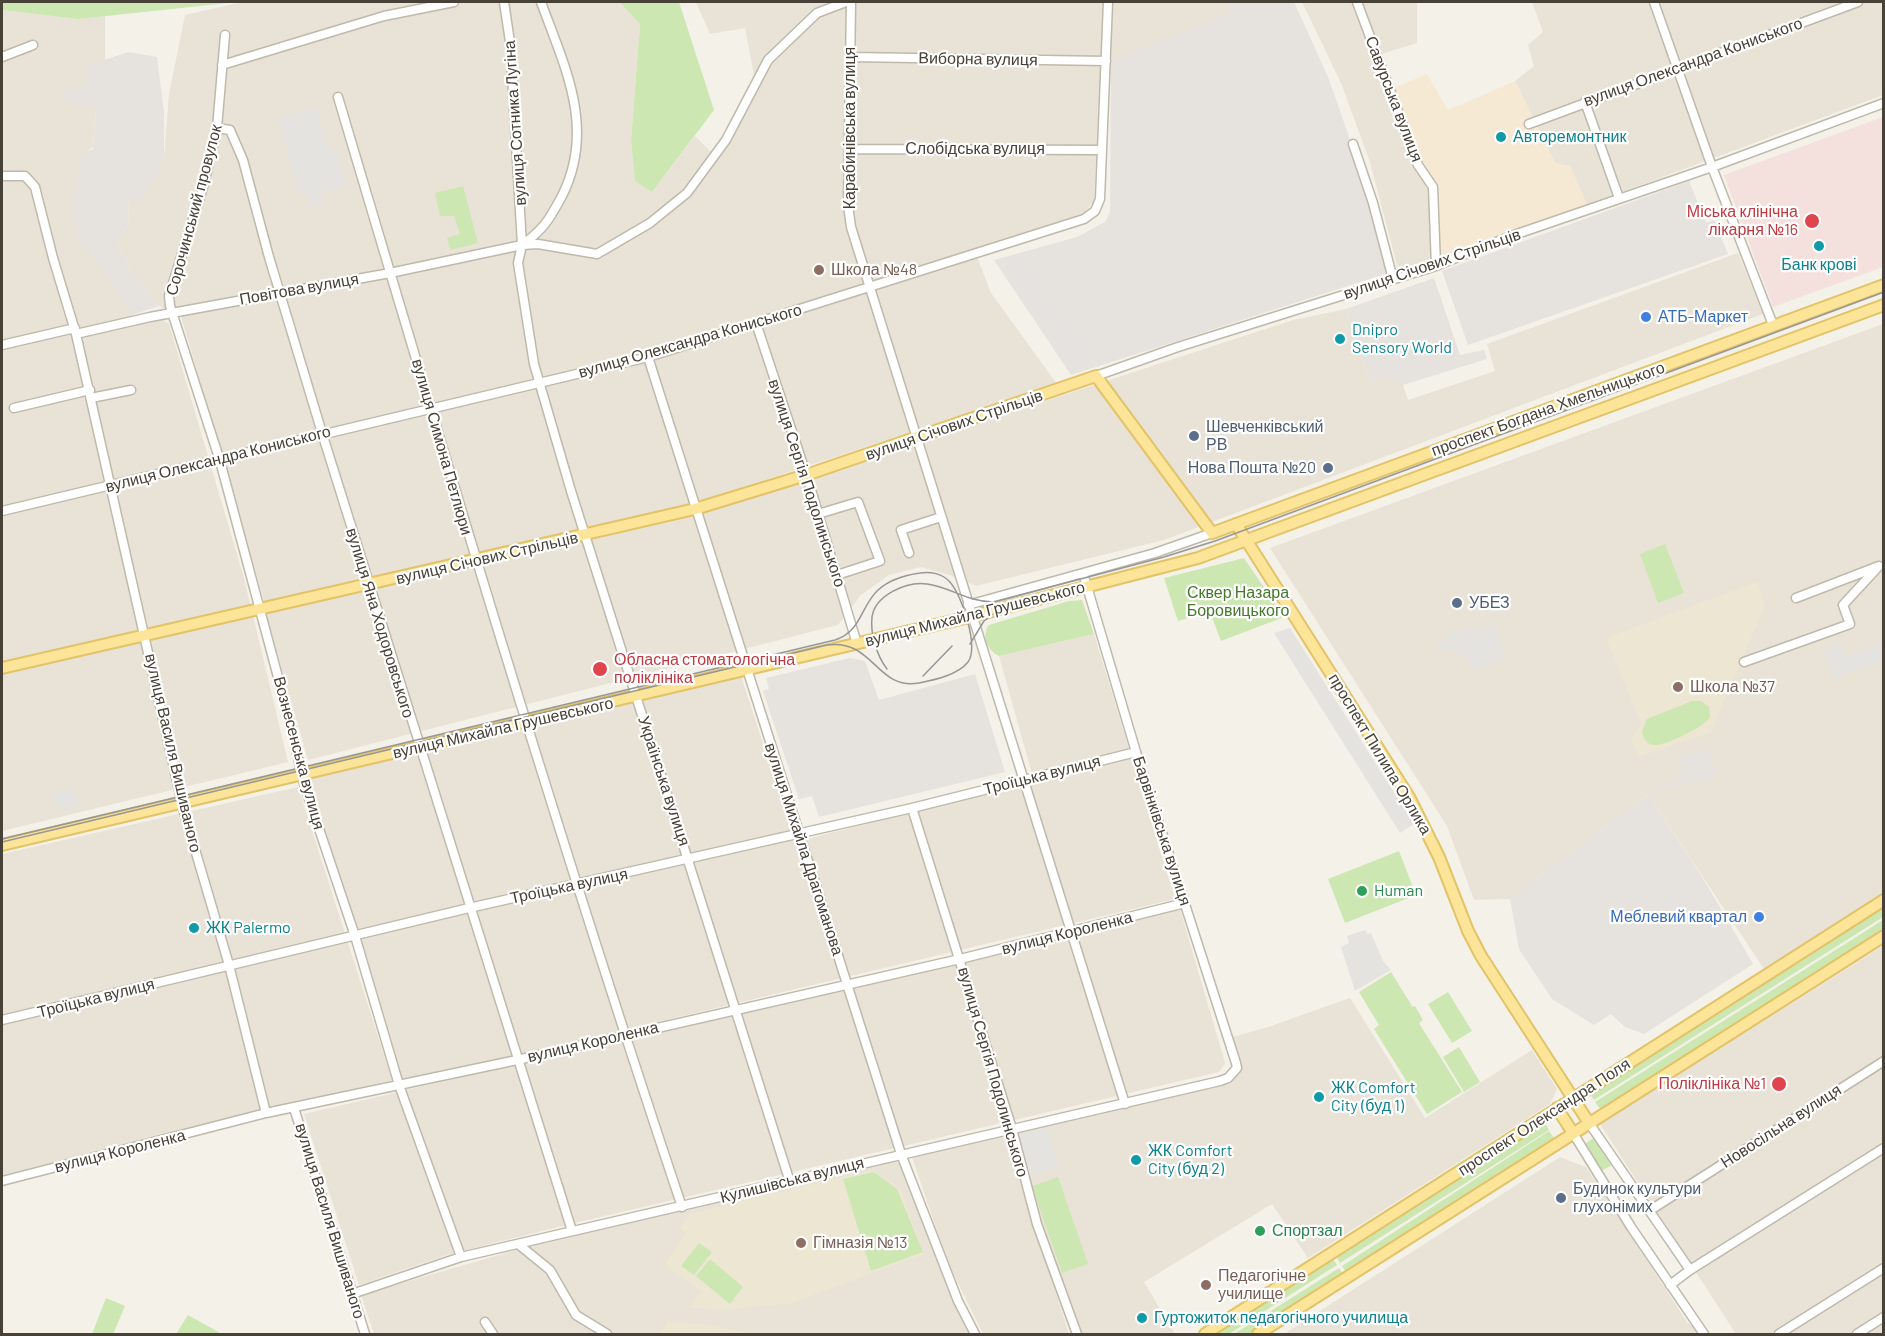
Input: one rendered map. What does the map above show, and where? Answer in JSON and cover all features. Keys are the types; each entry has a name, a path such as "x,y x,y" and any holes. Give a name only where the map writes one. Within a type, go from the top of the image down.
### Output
{"main road":[{"name":"проспект Богдана Хмельницького","path":"1212,533 1884,285"},
{"name":"проспект Богдана Хмельницького","path":"1247,541 1884,305"},
{"path":"1773,326 1780,343"},
{"path":"1096,376 1212,533"},
{"name":"вулиця Січових Стрільців","path":"2,668 695,509 806,475 1096,376"},
{"path":"1543,410 1550,429"},
{"name":"проспект Пилипа Орлика","path":"1236,524 1409,797 1439,857 1468,930 1481,956 1589,1123"},
{"name":"вулиця Михайла Грушевського","path":"2,845 857,644 970,611 1087,586 1198,558 1247,541"},
{"name":"проспект Олександра Поля","path":"1205,1335 1884,900"},
{"name":"проспект Олександра Поля","path":"1258,1335 1884,936"},
{"path":"1557,1108 1573,1134"}],"street":[{"path":"222,65 384,16 454,2"},
{"name":"вулиця Сотника Лугіна","path":"504,2 514,97 522,244 518,263 540,383"},
{"path":"522,244 546,226 567,185 577,157 576,105 541,2"},
{"path":"522,244 538,244 597,254 650,224 687,193 726,140 768,60 817,14 849,2"},
{"name":"Карабинівська вулиця","path":"849,2 851,57 848,205 851,227 1125,1104"},
{"name":"вулиця Олександра Кониського","path":"2,511 220,461 322,433 648,357 1084,219 1095,211 1100,199 1100,150 1108,2"},
{"name":"Савурська вулиця","path":"1357,2 1418,165 1433,187 1436,266"},
{"path":"1654,2 1712,167 1773,326"},
{"name":"вулиця Олександра Кониського","path":"1529,124 1858,2"},
{"name":"Сорочинський провулок","path":"174,313 169,296 204,184 217,128 225,34"},
{"path":"2,57 33,45"},
{"name":"Виборна вулиця","path":"851,57 1106,61"},
{"name":"вулиця Симона Петлюри","path":"338,97 476,561 682,1207"},
{"path":"1585,102 1619,198"},
{"name":"вулиця Січових Стрільців","path":"1096,376 1178,347 1436,266 1884,103"},
{"name":"вулиця Яна Ходоровського","path":"217,128 230,130 235,136 279,294 469,908 572,1231"},
{"path":"1353,144 1373,203 1393,279"},
{"name":"Слобідська вулиця","path":"849,149 1100,150"},
{"name":"вулиця Василя Вишиваного","path":"2,176 25,176 36,187 53,258 76,331 183,804 229,965 266,1113"},
{"name":"Повітова вулиця","path":"2,345 390,273 522,244"},
{"name":"Вознесенська вулиця","path":"174,313 220,461 302,776 355,936 399,1085 461,1257"},
{"name":"вулиця Сергія Подолинського","path":"756,323 806,475 857,644"},
{"name":"вулиця Михайла Драгоманова","path":"648,357 798,833 849,984 901,1154 954,1290 975,1335"},
{"name":"Українська вулиця","path":"540,383 585,536 789,1179"},
{"path":"14,408 91,394 131,390"},
{"path":"818,514 858,502 880,561 837,575"},
{"path":"909,553 901,530 941,517"},
{"name":"вулиця Михайла Грушевського","path":"970,611 1212,533"},
{"path":"1879,566 1884,577"},
{"path":"1796,598 1879,566"},
{"path":"1744,662 1850,624 1843,605 1879,566"},
{"name":"Барвінківська вулиця","path":"1083,573 1136,752 1236,1065 1233,1074"},
{"name":"Троїцька вулиця","path":"2,1020 469,908 912,808 1136,752"},
{"name":"вулиця Сергія Подолинського","path":"912,808 1012,1129 1037,1224 1077,1335"},
{"name":"вулиця Короленка","path":"2,1181 266,1113 517,1060 960,959 1185,903"},
{"name":"Новосільна вулиця","path":"1649,1210 1884,1061"},
{"name":"Кулишівська вулиця","path":"352,1294 461,1257 682,1207 789,1179 1125,1104 1220,1081 1233,1074"},
{"name":"вулиця Василя Вишиваного","path":"294,1108 365,1335"},
{"path":"1589,1123 1690,1270"},
{"path":"1573,1134 1631,1227 1704,1335"},
{"path":"1670,1285 1690,1270 1884,1148"},
{"path":"518,1244 550,1270 576,1315 607,1335"},
{"path":"1779,1335 1884,1268"},
{"path":"1857,1335 1884,1317"},
{"path":"484,1322 493,1335"}],"shaded area":[{"path":"242,2 619,2 640,24 631,140 635,180 652,192 695,136 717,158 757,91 745,28 710,34 696,2 1225,2 1229,14 1101,64 1094,201 1083,214 974,249 991,293 1057,384 701,501 265,604 181,316 159,306 133,274 117,242 128,224 129,198 164,159 169,94 185,15"},
{"path":"1225,2 1294,2 1328,77 1365,182 1388,273 1071,375 994,260 1077,237 1105,222 1110,212 1111,60 1228,14"},
{"path":"1302,2 1417,2 1417,43 1375,56 1415,169 1435,192 1438,262 1399,273 1370,162 1341,83"},
{"path":"1532,2 1883,2 1883,95 1587,205 1570,166 1555,163 1515,81 1534,66 1528,45 1543,32"},
{"path":"2,10 78,19 105,16 105,60 85,67 96,107 93,147 82,155 132,315 137,324 163,320 169,324 244,578 288,762 2,831"},
{"path":"128,52 157,57 164,112 164,159 143,201 129,198 128,224 117,242 133,274 159,306 132,315 75,234 71,205 82,154 93,149 96,107 69,104 63,90 89,83 84,67"},
{"path":"1427,74 1448,110 1515,81 1555,163 1570,166 1587,205 1440,257 1436,186 1420,164 1392,89"},
{"path":"316,107 329,151 336,149 347,185 321,192 324,202 309,206 306,194 300,196 277,118"},
{"name":"Міська клінічна лікарня №16","path":"1883,117 1883,267 1773,307 1724,175"},
{"path":"1689,181 1706,223 1714,220 1728,254 1468,345 1442,271"},
{"path":"1738,253 1763,314 1164,540 976,586 950,575 921,567 889,575 861,595 838,625 308,760 266,613 684,519 1293,320 1346,309 1370,382 1388,376 1403,385 1408,400 1495,371 1487,344"},
{"path":"1017,260 1088,356 1073,362 1005,269"},
{"path":"1434,278 1460,355 1484,350 1487,359 1403,385 1388,376 1370,382 1346,309"},
{"path":"1883,324 1883,897 1764,969 1648,794 1510,899 1474,900 1447,826 1270,548"},
{"name":"Школа №37","path":"1757,582 1765,605 1711,732 1639,757 1631,739 1641,723 1606,638"},
{"path":"1495,625 1506,658 1473,670 1465,655 1432,647 1453,632 1472,626 1475,632"},
{"path":"1290,628 1414,824 1400,833 1274,633"},
{"path":"1094,634 1175,899 400,1083 307,779 741,676 795,842 1034,781 999,656"},
{"path":"1840,643 1845,657 1883,643 1883,660 1835,678 1824,649"},
{"path":"850,658 865,661 879,700 975,674 1005,772 819,817 812,796 799,799 763,691 769,689 766,678"},
{"path":"1710,748 1717,776 1655,792 1654,787 1677,781 1676,774 1683,772 1678,756"},
{"path":"73,787 79,806 63,810 61,804 55,805 52,793"},
{"path":"298,787 392,1080 2,1175 2,854"},
{"path":"1648,794 1701,875 1753,964 1644,1034 1625,1027 1611,1014 1594,1025 1552,999 1519,949 1510,899"},
{"path":"1180,909 1225,1063 1219,1072 562,1226 450,1254 359,1285 304,1114"},
{"path":"1365,930 1367,934 1371,933 1383,961 1391,970 1355,991 1341,947 1349,943 1347,936"},
{"path":"1883,946 1883,1334 1736,1334 1600,1124"},
{"path":"1350,998 1425,1118 1532,1050 1557,1089 1550,1104 1308,1258 1272,1204 1144,1282 1175,1334 1079,1334 1042,1225 1016,1132 1230,1084 1242,1069 1233,1037"},
{"path":"1046,1126 1059,1167 1031,1176 1018,1135"},
{"path":"1007,1136 1069,1334 983,1334 947,1261 912,1157"},
{"path":"1560,1157 1586,1167 1687,1322 1702,1334 1284,1334"},
{"path":"892,1160 900,1163 934,1253 972,1334 374,1334 361,1295 533,1245"},
{"name":"Гімназія №13","path":"873,1170 900,1188 924,1254 792,1303 723,1310 689,1307 701,1291 664,1264 686,1234 680,1227 690,1214"},
{"path":"668,1322 713,1325 752,1334 660,1334"}],"green space":[{"path":"2,2 238,2 78,19 2,10"},
{"path":"619,2 679,2 714,110 652,192 635,181 631,140 640,24"},
{"path":"463,186 478,243 451,250 447,238 460,234 454,216 440,216 435,193"},
{"path":"1665,544 1684,593 1658,603 1640,554"},
{"name":"Сквер Назара Боровицького","path":"1244,558 1284,617 1221,641 1210,612 1178,621 1164,578"},
{"path":"1082,600 1094,634 999,656 986,642 989,625 1069,601"},
{"path":"1692,701 1701,701 1709,707 1710,717 1707,721 1667,742 1654,745 1645,740 1642,731 1647,719"},
{"name":"Human","path":"1399,851 1416,895 1345,923 1328,879"},
{"path":"1883,906 1883,917 1594,1100 1589,1093"},
{"path":"1883,920 1883,930 1600,1109 1595,1102"},
{"path":"1391,972 1412,1006 1410,1007 1415,1006 1423,1020 1419,1023 1462,1092 1427,1114 1374,1029 1379,1025 1359,992"},
{"path":"1448,992 1472,1031 1452,1043 1428,1004"},
{"path":"1459,1047 1480,1082 1464,1092 1443,1057"},
{"path":"1545,1123 1549,1130 1340,1263 1336,1256"},
{"path":"1549,1131 1554,1138 1346,1272 1342,1266"},
{"path":"1595,1137 1614,1164 1600,1172 1583,1145"},
{"path":"874,1172 897,1189 923,1252 871,1271 843,1179"},
{"path":"1058,1177 1088,1264 1062,1273 1032,1186"},
{"path":"699,1243 712,1252 694,1275 681,1266"},
{"path":"710,1259 743,1287 730,1304 696,1276"},
{"path":"1333,1259 1337,1265 1229,1334 1215,1334"},
{"path":"1339,1268 1343,1274 1249,1334 1234,1334"},
{"path":"106,1298 125,1306 113,1334 92,1334"},
{"path":"188,1315 222,1334 176,1334"}],"tram line":[{"path":"887,669 875,644 872,617 879,602 902,587 927,584 975,600 993,602 1164,557 1215,541 1884,292"},
{"path":"2,839 835,640 851,631 872,597 882,586 903,577 924,572 940,575 949,581 964,608 970,633 971,655 964,667 952,674 925,682 905,683 893,679 855,649 842,645 827,645 2,842"},
{"path":"970,644 984,621 1008,603"},
{"path":"923,676 952,646"}],"place":[{"name":"Авторемонтник","path":"1501,137"},
{"name":"Міська клінічна лікарня №16","path":"1812,221"},
{"name":"Банк крові","path":"1819,246"},
{"name":"Школа №48","path":"819,270"},
{"name":"АТБ-Маркет","path":"1646,317"},
{"name":"Dnipro Sensory World","path":"1340,339"},
{"name":"Шевченківський РВ","path":"1194,436"},
{"name":"Нова Пошта №20","path":"1328,468"},
{"name":"УБЕЗ","path":"1457,603"},
{"name":"Обласна стоматологічна поліклініка","path":"600,669"},
{"name":"Школа №37","path":"1678,687"},
{"name":"Human","path":"1362,891"},
{"name":"Меблевий квартал","path":"1759,917"},
{"name":"ЖК Palermo","path":"194,928"},
{"name":"Поліклініка №1","path":"1779,1084"},
{"name":"ЖК Comfort City (буд 1)","path":"1319,1097"},
{"name":"ЖК Comfort City (буд 2)","path":"1136,1160"},
{"name":"Будинок культури глухонімих","path":"1561,1198"},
{"name":"Спортзал","path":"1260,1231"},
{"name":"Гімназія №13","path":"801,1243"},
{"name":"Педагогічне училище","path":"1206,1285"},
{"name":"Гуртожиток педагогічного училища","path":"1142,1318"}]}
